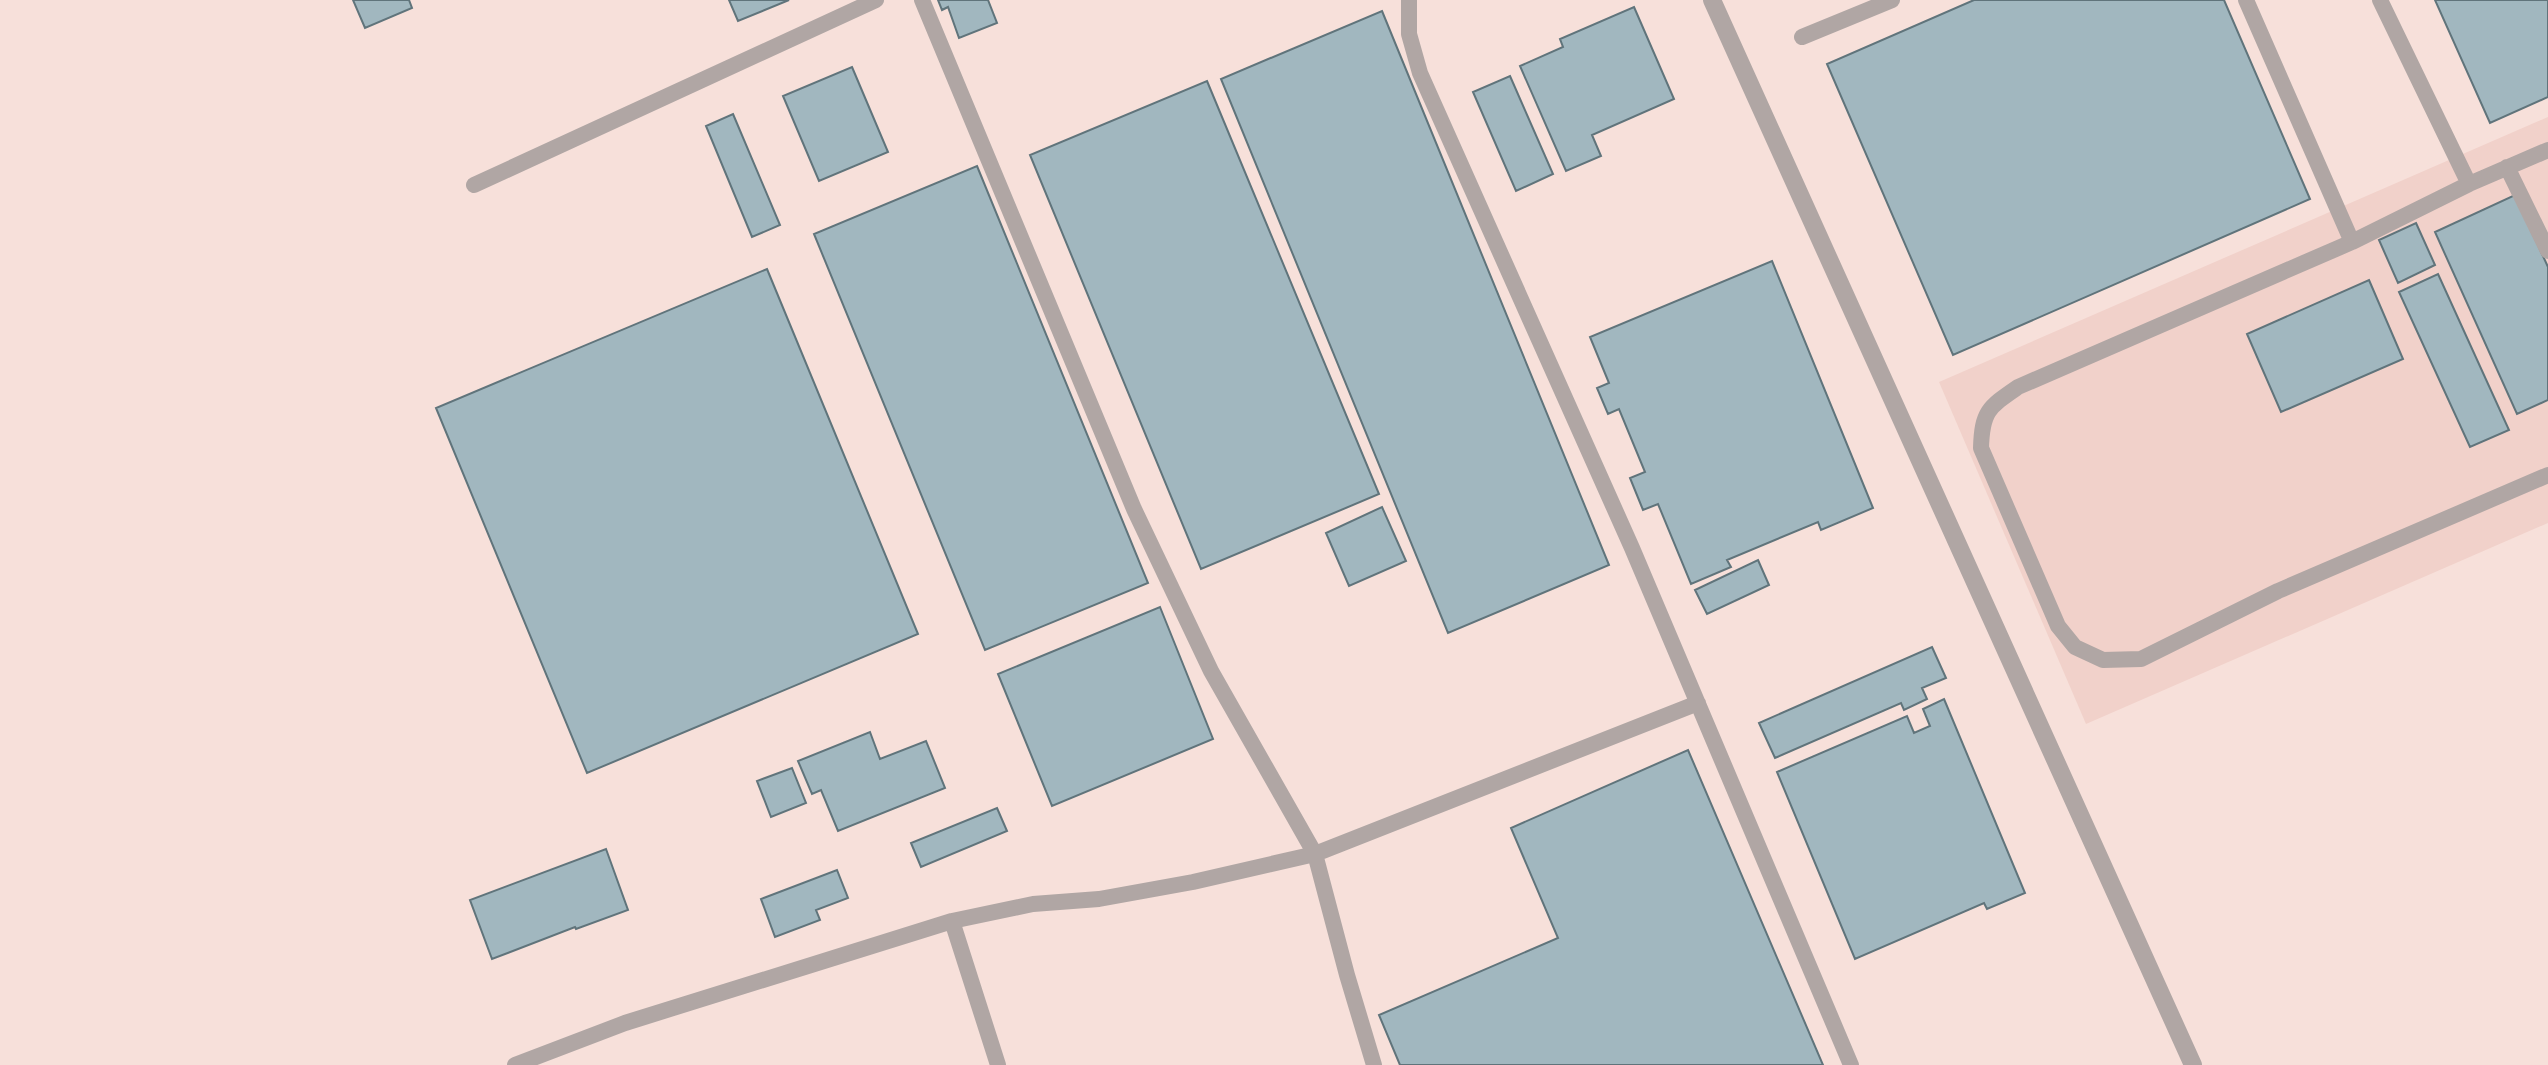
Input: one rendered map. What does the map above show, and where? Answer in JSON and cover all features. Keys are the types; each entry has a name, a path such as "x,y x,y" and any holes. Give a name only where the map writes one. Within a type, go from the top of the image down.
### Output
{"street":[{"path":"1712,0 2193,1065"}],"lane":[{"path":"474,185 876,0"},
{"path":"922,0 1134,509 1211,671 1315,855 1374,1065"},
{"path":"1409,0 1409,34 1420,73 1632,548 1851,1065"},
{"path":"1802,37 1892,0"},
{"path":"2246,0 2352,242"},
{"path":"2380,0 2469,184"},
{"path":"2548,150 2469,184 2352,242 2018,387 1994,404 1981,424 1981,448 2057,626 2075,647 2103,660 2141,659 2278,591 2548,475"},
{"path":"2507,167 2542,222 2548,251"},
{"path":"515,1065 625,1023 952,921 1033,904 1099,899 1193,883 1315,855 1698,703"},
{"path":"952,921 998,1065"}],"shaded area":[{"path":"2548,117 2548,523 2086,724 1939,382"}],"building":[{"path":"353,0 409,0 412,8 365,28"},
{"path":"729,0 789,0 738,21"},
{"path":"938,0 988,0 997,23 959,38 948,7 942,10"},
{"path":"1974,0 2224,0 2310,199 1953,355 1827,64"},
{"path":"2435,0 2548,0 2548,97 2490,123"},
{"path":"1634,7 1674,99 1592,135 1601,156 1566,171 1520,66 1563,47 1560,39"},
{"path":"1382,11 1609,565 1448,633 1221,79"},
{"path":"852,67 888,152 819,181 783,96"},
{"path":"1510,76 1553,174 1516,191 1473,92"},
{"path":"1207,81 1379,494 1201,569 1030,155"},
{"path":"733,114 780,225 752,237 706,126"},
{"path":"977,166 1148,583 985,650 814,234"},
{"path":"2515,195 2548,267 2548,400 2517,414 2435,232"},
{"path":"2416,223 2435,265 2398,283 2379,240"},
{"path":"1772,261 1873,508 1821,530 1818,522 1727,560 1731,567 1691,584 1658,504 1643,510 1630,478 1645,472 1619,409 1608,414 1597,388 1609,383 1590,337"},
{"path":"767,269 918,634 587,773 436,408"},
{"path":"2438,274 2509,430 2470,447 2399,292"},
{"path":"2369,280 2403,359 2281,412 2247,334"},
{"path":"1382,507 1406,561 1349,586 1326,533"},
{"path":"1758,560 1769,585 1707,614 1695,590"},
{"path":"1160,607 1213,739 1052,806 998,674"},
{"path":"1932,647 1946,678 1922,688 1927,699 1904,710 1901,703 1775,758 1759,723"},
{"path":"1944,699 2025,893 1987,909 1984,903 1855,959 1777,772 1907,716 1914,733 1930,726 1923,709"},
{"path":"870,732 880,759 926,741 945,788 838,831 821,790 812,794 798,761"},
{"path":"1688,750 1823,1065 1400,1065 1379,1015 1558,938 1511,828"},
{"path":"792,768 806,803 771,817 757,781"},
{"path":"997,808 1007,831 921,867 911,843"},
{"path":"606,849 628,910 492,959 470,900"},
{"path":"837,870 848,898 816,910 820,920 775,937 761,899"}]}
